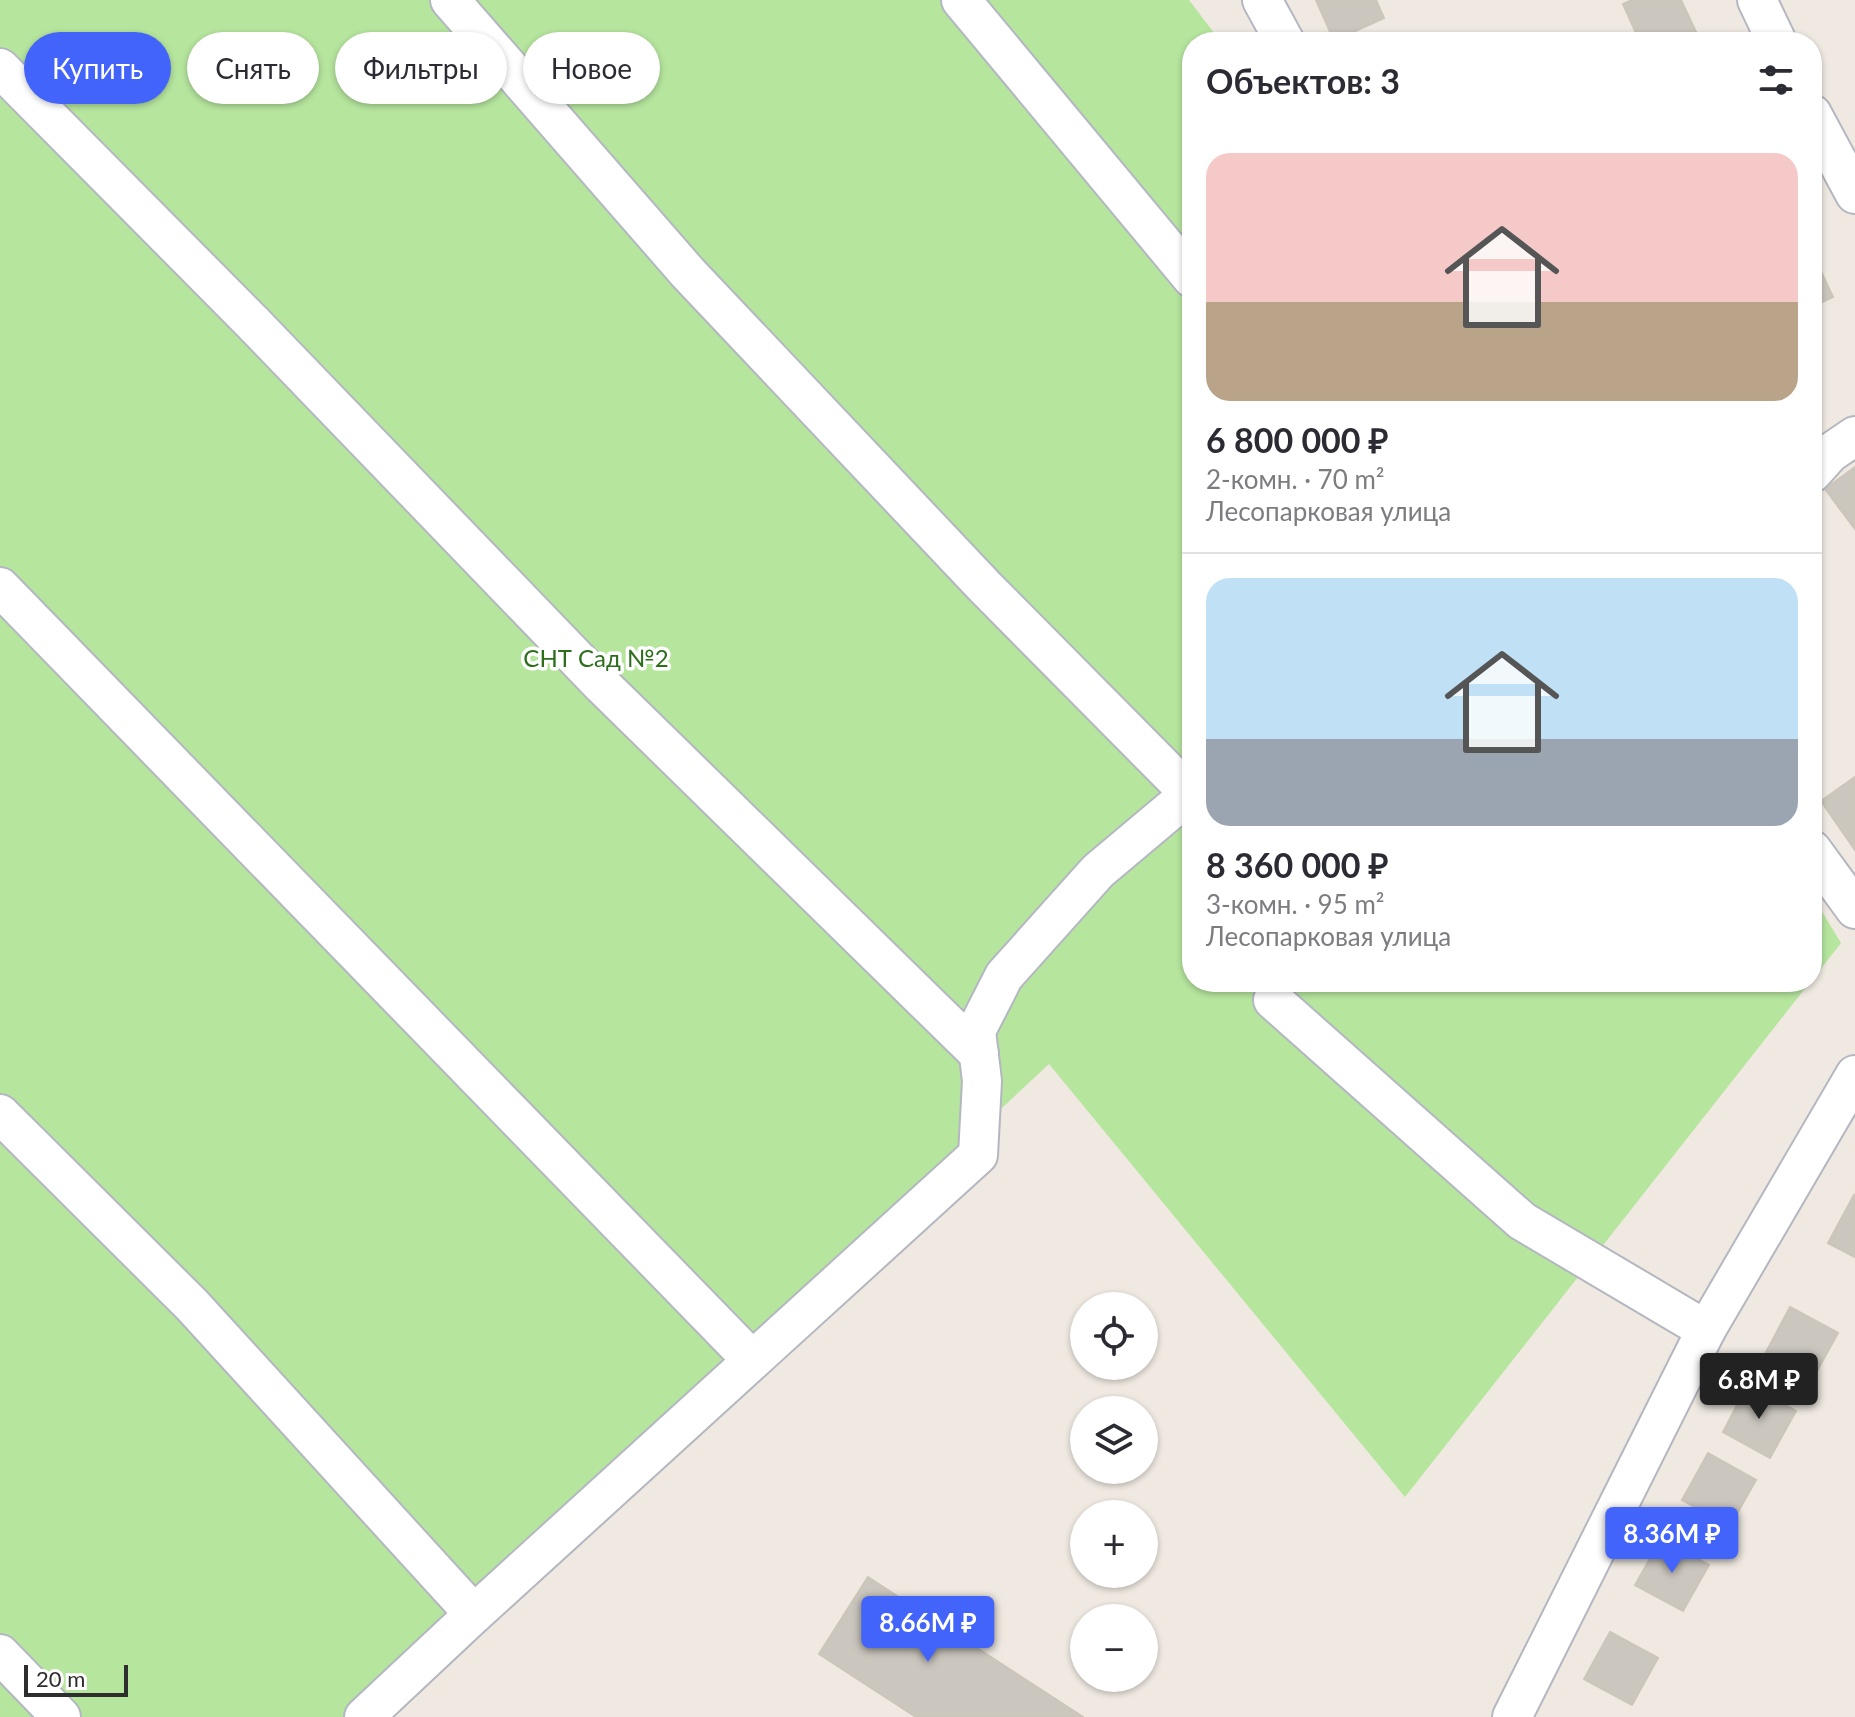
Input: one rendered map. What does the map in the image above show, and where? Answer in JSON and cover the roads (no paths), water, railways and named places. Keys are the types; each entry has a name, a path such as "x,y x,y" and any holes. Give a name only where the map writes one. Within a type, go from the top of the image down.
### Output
{"street":[{"path":"450,0 688,273 985,587 1182,784"},
{"path":"961,0 1182,266"},
{"path":"1262,0 1280,32"},
{"path":"1757,0 1772,32"},
{"path":"0,68 253,323 602,685 979,1054"},
{"path":"1822,133 1855,194"},
{"path":"1822,462 1855,436"},
{"path":"0,587 752,1360"},
{"path":"364,1717 978,1155 982,1081 976,1031 1004,976 1098,871 1182,801"},
{"path":"1822,864 1855,909"},
{"path":"1273,1000 1522,1221 1706,1330"},
{"path":"1512,1717 1706,1330 1855,1075"},
{"path":"0,1114 192,1305 474,1614"},
{"path":"0,1654 61,1717"}],"park label":[{"name":"СНТ Сад №2","path":"596,659"}]}
